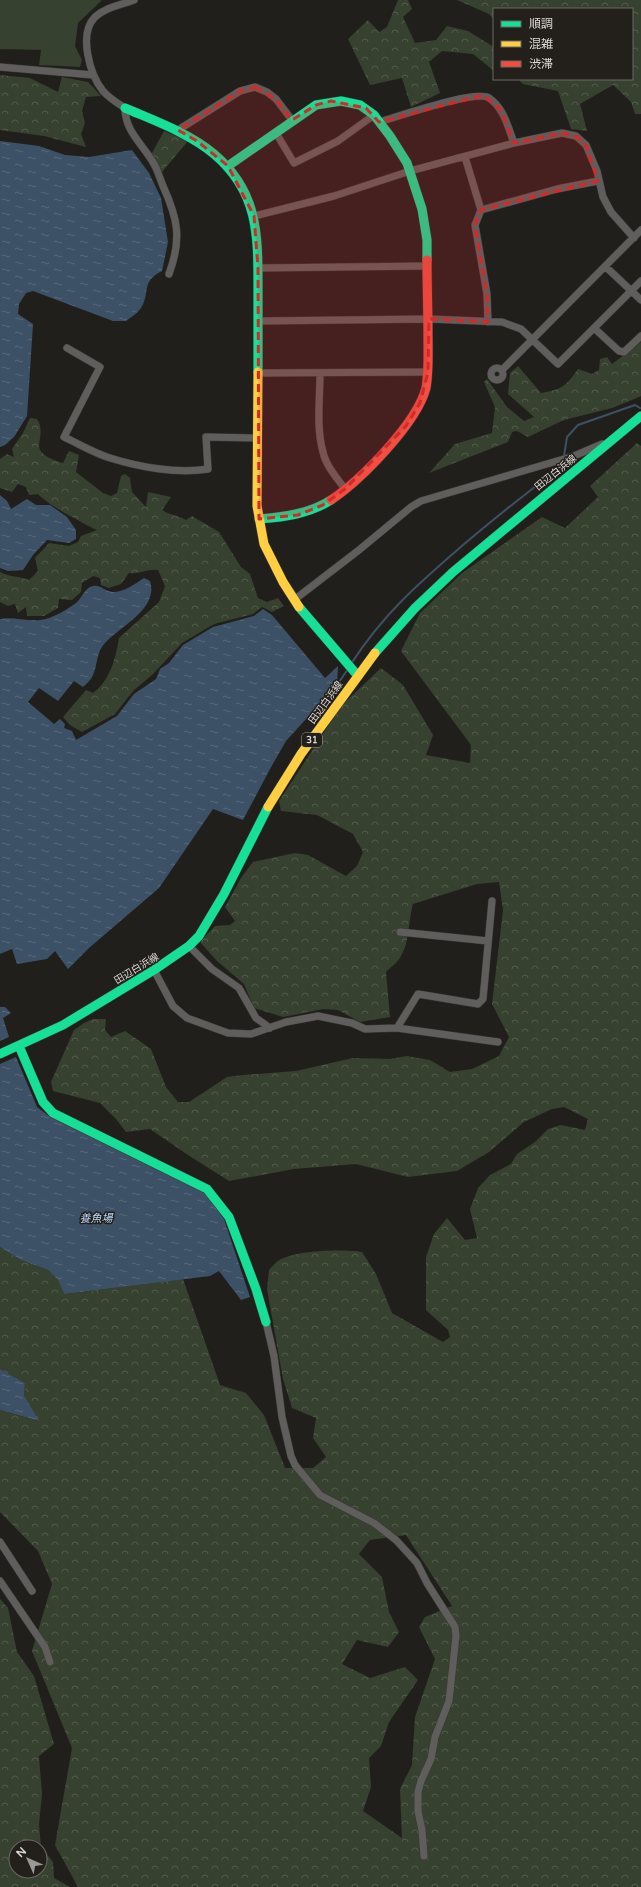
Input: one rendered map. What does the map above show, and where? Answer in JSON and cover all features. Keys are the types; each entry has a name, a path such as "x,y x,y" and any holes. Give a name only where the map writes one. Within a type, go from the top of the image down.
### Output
{"street":[{"path":"134,0 102,11 94,18 89,26 87,39 93,75 108,97 125,108 178,130 197,141 228,166 238,181 254,216 258,239 259,322 257,506 264,544 272,564 294,600 355,673"},
{"path":"0,67 93,75"},
{"path":"178,130 240,90 255,87 268,92 276,99 292,120"},
{"path":"276,133 294,163 338,141 376,119 467,97 483,95 488,97 501,110 514,143"},
{"path":"228,166 276,133 292,120 316,105 331,101 354,104 366,108 398,145 410,171 425,219 428,266 428,372 426,389 420,403 406,426 345,489 323,505 298,515 259,519"},
{"path":"125,108 125,120 154,163 173,209 176,226 176,244 174,261 169,274"},
{"path":"254,216 334,196 410,171 514,143 562,133 576,136 582,140 590,150 603,197 611,212 634,238"},
{"path":"465,157 481,210 475,225 487,294 488,322"},
{"path":"481,210 598,181"},
{"path":"502,370 606,267 641,230"},
{"path":"258,268 428,266"},
{"path":"606,267 641,300"},
{"path":"259,322 429,319 502,322 521,329 558,364 641,281"},
{"path":"594,328 619,351 624,352 641,336"},
{"path":"67,348 100,367 64,437 109,458 151,467 193,471 208,469 206,437 258,438"},
{"path":"258,373 320,374 428,372"},
{"path":"320,374 320,434 323,453 331,471 345,489"},
{"name":"田辺白浜線","path":"0,1054 62,1025 154,970 189,946 199,936 224,894 271,801 355,673 415,608 453,572 611,440 640,420"},
{"path":"294,600 359,550 411,507 421,501 574,456 611,440"},
{"path":"398,1028 418,994 478,1004 483,999 492,901"},
{"path":"400,932 488,941"},
{"path":"189,946 212,969 239,988 256,1018 270,1028"},
{"path":"154,970 173,1006 187,1018 228,1033 251,1034 286,1022 318,1016 352,1023 365,1028 398,1028 498,1042"},
{"path":"19,1046 43,1102 53,1113 190,1180 207,1190 219,1202 229,1217 256,1290 266,1322 274,1356 282,1417 291,1456 295,1465 320,1495 337,1506 360,1515 396,1540 417,1563 427,1583 455,1627 456,1636 448,1702 435,1737 432,1759 418,1792 418,1811 422,1830 424,1856"},
{"path":"0,1542 32,1591"},
{"path":"0,1582 46,1647 50,1662"}],"highlighted area":[{"path":"255,87 276,99 292,120 316,105 331,101 366,108 379,122 483,95 501,110 514,143 562,133 576,136 586,145 598,181 481,210 475,225 487,294 488,322 429,319 428,372 420,403 406,426 389,444 345,489 323,505 298,515 259,519 258,268 254,216 228,166 197,141 178,130 240,91"}],"green space":[{"path":"0,0 102,0 78,23 75,46 82,60 80,67 39,65 41,50 0,49"},
{"path":"398,0 408,0 412,9 403,17 415,43 436,40 447,26 468,31 493,46 493,70 473,54 442,51 429,62 440,93 411,107 402,78 370,85 348,39 368,20 379,32 387,27"},
{"path":"457,0 641,0 641,114 635,114 631,102 613,85 580,104 587,131 571,129 558,91 523,84 519,80 633,80 633,8 493,8 493,19 489,14"},
{"path":"0,75 30,78 58,92 62,77 88,82 101,96 86,97 82,111 85,123 81,134 86,147 44,136 0,130"},
{"path":"164,131 188,141 162,172 151,155"},
{"path":"641,342 641,396 612,408 564,420 528,437 517,431 512,432 508,442 429,473 455,444 492,433 495,407 484,382 487,379 507,407 524,421 534,417 508,394 510,373 518,366 541,393 563,386 578,369 592,374 599,370 600,359 607,357 612,364"},
{"path":"30,418 37,419 40,426 41,433 39,444 43,454 63,463 69,451 79,455 76,472 103,493 111,496 117,493 121,476 125,474 130,478 132,492 146,507 148,492 171,497 162,510 186,520 192,516 219,532 241,567 250,574 258,598 267,602 278,598 284,606 272,612 262,607 253,614 214,624 182,643 152,675 133,691 115,714 82,732 70,725 63,717 86,690 93,693 104,682 114,661 119,638 159,602 165,586 158,570 129,573 121,584 109,588 101,585 100,578 93,576 82,583 81,592 72,600 59,599 58,608 44,616 27,616 26,607 18,613 15,604 8,606 0,602 0,572 29,580 38,571 35,558 49,543 69,546 78,542 81,536 97,530 57,508 38,494 29,495 26,487 18,484 12,492 0,488 0,459 7,454 14,457 12,449 23,433"},
{"path":"637,443 641,446 641,1887 78,1887 55,1845 72,1748 32,1651 52,1584 38,1551 0,1512 0,1410 38,1421 24,1395 25,1383 0,1369 0,1247 21,1260 48,1270 58,1280 62,1290 66,1294 183,1279 220,1385 246,1393 264,1415 285,1468 313,1468 326,1457 313,1438 316,1418 292,1408 283,1379 267,1289 269,1270 278,1261 285,1257 295,1255 319,1251 362,1252 376,1274 392,1313 443,1342 450,1337 448,1330 426,1310 426,1257 434,1234 447,1218 465,1240 477,1238 470,1209 478,1188 490,1175 511,1164 517,1154 535,1142 548,1129 561,1125 585,1130 588,1119 564,1107 552,1109 524,1122 489,1152 457,1171 408,1177 356,1164 294,1169 229,1181 150,1129 126,1132 116,1119 100,1103 53,1091 51,1082 74,1030 93,1019 106,1019 105,1030 111,1037 125,1031 151,1049 166,1087 178,1102 189,1102 227,1077 296,1071 353,1058 390,1059 407,1056 430,1060 450,1072 472,1069 499,1056 509,1037 492,1004 503,910 499,882 477,884 413,904 404,950 398,960 386,972 390,1017 360,1022 338,1010 323,1009 283,1017 254,1008 244,984 217,961 200,942 215,926 230,925 235,921 225,907 241,878 253,862 295,853 308,855 346,876 357,866 363,852 353,834 317,815 281,811 279,801 342,705 381,668 403,685 433,735 426,755 470,763 471,745 401,651 420,613 462,573 542,517 565,528 598,497 590,486","holes":["406,1535 452,1606 425,1617 419,1627 435,1659 415,1717 412,1765 400,1789 402,1838 363,1811 371,1787 369,1758 381,1746 389,1722 418,1680 405,1667 370,1678 342,1664 357,1640 388,1647 399,1632 389,1612 382,1577 359,1554 370,1540"]},
{"path":"0,1599 8,1608 17,1652 34,1676 54,1744 39,1756 42,1794 39,1825 40,1839 8,1839 8,1879 48,1879 48,1856 53,1862 54,1878 70,1887 0,1887"}],"water":[{"path":"0,141 39,146 65,155 89,157 132,150 149,173 161,198 168,242 162,271 155,275 148,283 144,302 140,310 126,321 113,321 33,291 26,293 19,304 18,314 33,324 27,416 14,437 5,445 0,447"},
{"path":"0,495 7,501 11,509 27,499 36,505 50,505 67,517 76,530 76,539 69,543 47,540 33,555 23,570 8,571 0,568"},
{"path":"144,578 150,581 151,591 149,600 136,616 102,647 93,675 89,681 83,687 74,681 58,701 39,688 28,702 54,724 60,719 65,724 64,728 72,731 76,740 117,716 134,694 156,679 160,669 169,663 183,645 213,627 254,616 263,609 272,615 325,678 338,666 337,685 286,741 243,820 213,809 159,888 89,948 68,969 55,951 47,959 17,964 12,949 0,954 0,619 46,619 62,612 76,603 90,587 98,586 110,592 117,592"},
{"path":"0,1007 5,1007 11,1013 3,1018 9,1037 0,1041"},
{"name":"養魚場","path":"16,1057 37,1107 49,1116 183,1181 206,1194 224,1219 250,1297 241,1300 219,1271 210,1276 65,1294 58,1280 48,1270 21,1260 0,1247 0,1064"},
{"path":"0,1369 25,1383 24,1395 39,1421 0,1410"}],"waterway":[{"path":"564,456 567,437 578,425 635,405 640,408"},
{"path":"351,664 363,646 402,600 488,524 565,464 564,460"},
{"path":"337,685 348,669"}],"traffic: fast":[{"path":"228,166 316,105 341,101 360,105 374,115 390,136 407,163 422,209 427,240 427,260"},
{"path":"125,108 183,134 214,154 229,169 240,184 248,199 256,233 258,270 258,372"},
{"path":"375,653 415,608 453,572 641,416"},
{"path":"259,519 287,516 305,512 331,500"},
{"path":"299,607 358,676"},
{"path":"0,1054 63,1025 154,970 189,946 199,936 224,894 268,807"},
{"path":"19,1046 43,1102 53,1113 207,1189 229,1217 256,1289 266,1322"}],"traffic: slow":[{"path":"258,372 257,506 264,544 283,582 299,607"},
{"path":"268,807 301,754 375,653"}],"traffic: jam":[{"path":"331,500 357,479 386,450 400,434 421,402 426,388 428,369 427,260"}]}
